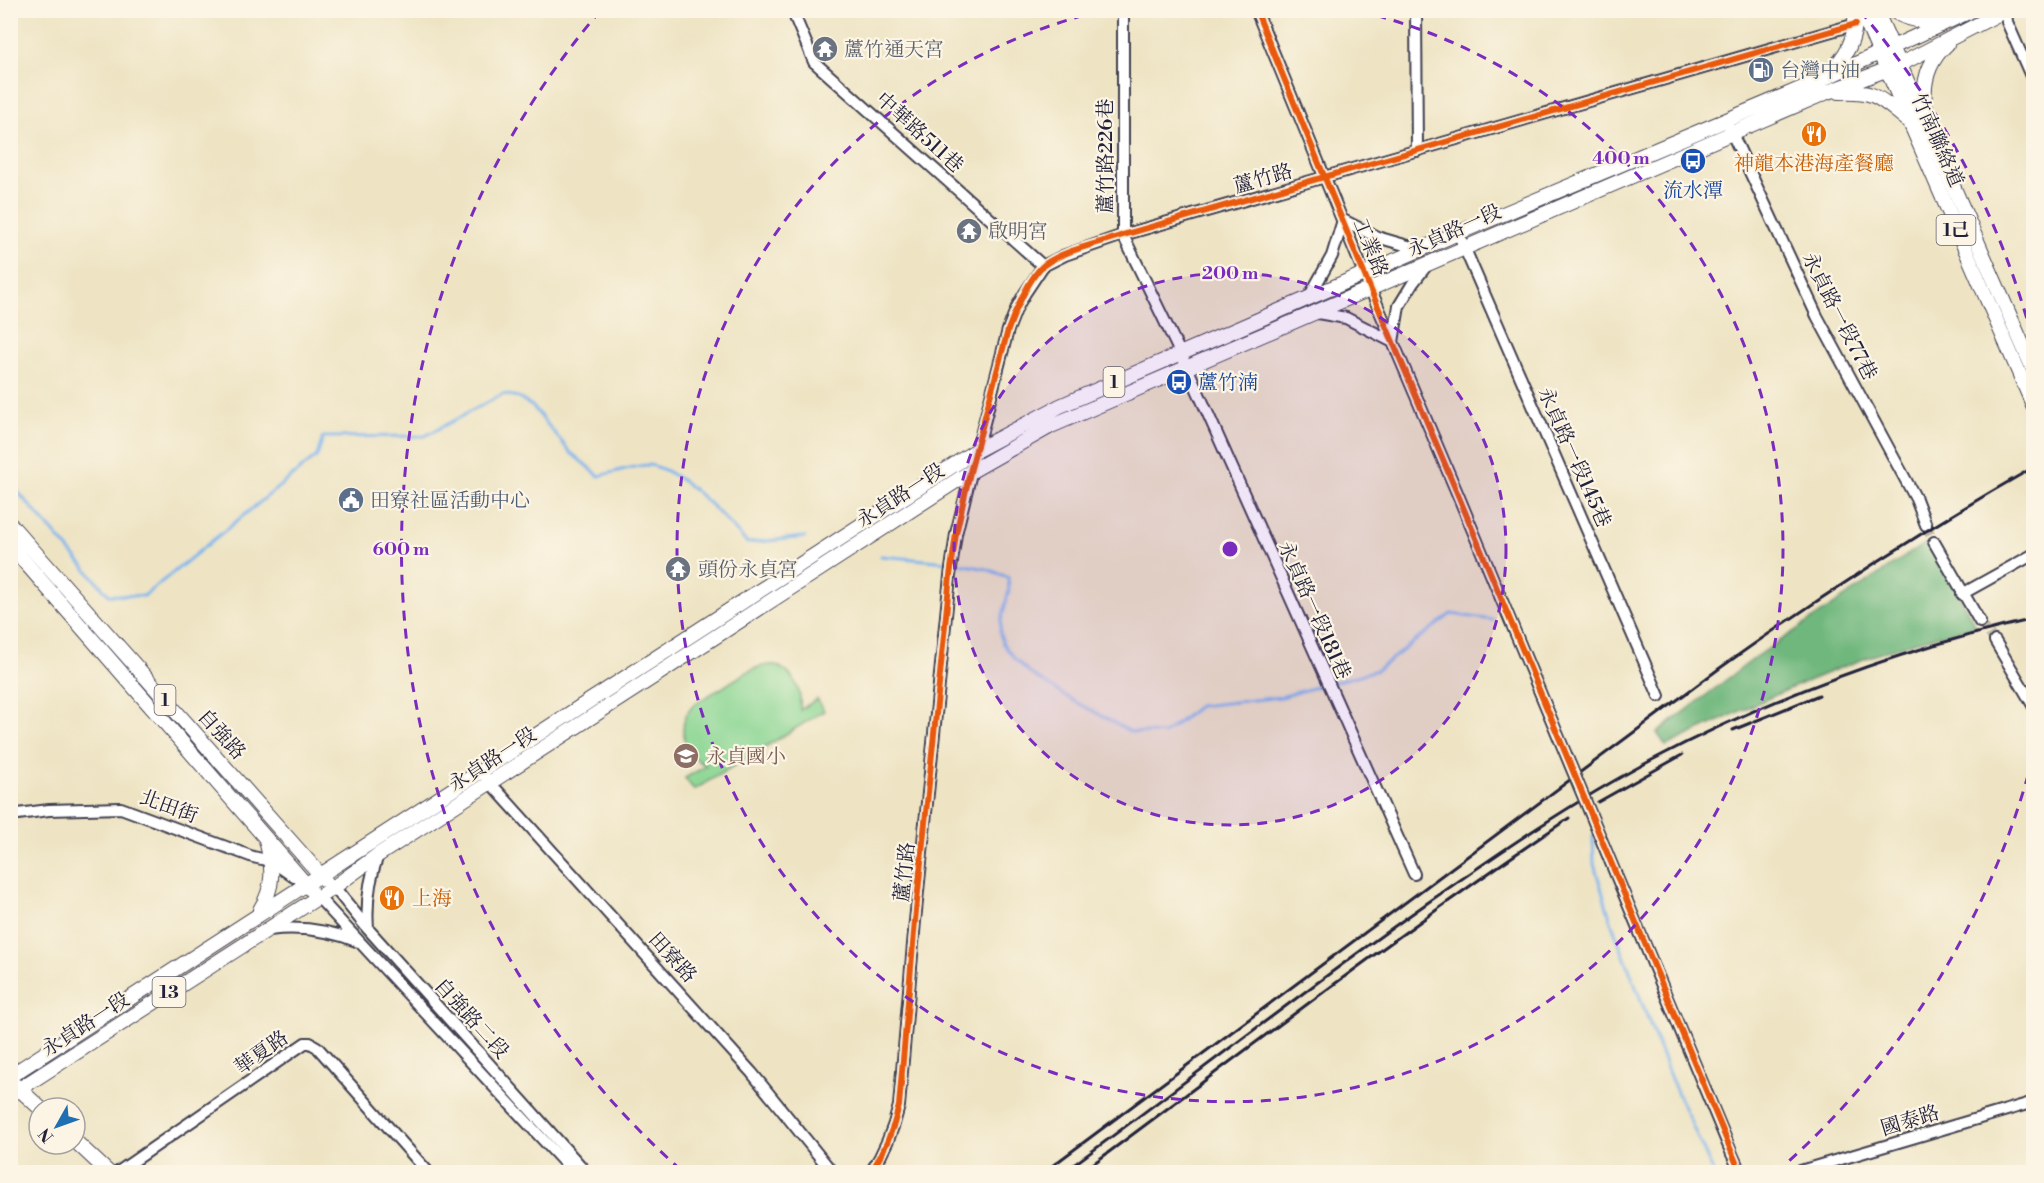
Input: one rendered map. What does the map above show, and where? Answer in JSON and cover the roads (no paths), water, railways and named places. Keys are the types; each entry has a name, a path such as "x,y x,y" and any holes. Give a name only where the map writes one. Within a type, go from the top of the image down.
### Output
{"main road":[{"path":"1862,10 1885,51"},
{"path":"1876,10 1885,51"},
{"path":"1892,10 1904,18 1922,22 1951,21"},
{"name":"永貞路一段","path":"14,1089 318,897 378,855 491,784 606,700 977,450 1060,405 1183,360 1310,306 1370,288 1464,247 1822,86 1885,51 1972,10"},
{"name":"永貞路一段","path":"1822,86 1892,68 2006,10"},
{"path":"1856,17 1848,49 1822,86 1871,93 1885,101 1908,121"},
{"path":"1934,145 1924,103 1926,78 1930,65 1938,52 1956,36"},
{"name":"竹南聯絡道","path":"1885,51 1908,121 2034,407"},
{"name":"竹南聯絡道","path":"1892,68 1934,145 2034,371"},
{"name":"永貞路一段","path":"1310,306 1365,275 1458,233 1729,127"},
{"name":"永貞路一段","path":"320,875 480,772 606,700 970,472 1051,426 1183,360"},
{"name":"自強路","path":"10,524 320,875 334,886"},
{"name":"自強路","path":"10,545 265,835 304,884 318,897"},
{"path":"255,917 268,897 271,885 271,861 265,835"},
{"name":"13","path":"304,884 320,875"},
{"name":"永貞路一段","path":"10,1076 304,884"},
{"path":"14,1089 27,1098"},
{"path":"87,1153 108,1173"}],"street":[{"name":"中華路511巷","path":"792,10 814,62 1043,266"},
{"name":"蘆竹路226巷","path":"1123,10 1123,235 1183,360"},
{"name":"工業路","path":"1256,10 1740,1173"},
{"path":"1416,10 1417,151"},
{"path":"2006,10 2007,22 2034,83"},
{"name":"蘆竹路","path":"1043,266 1065,255 1123,235 1417,151 1856,17"},
{"name":"永貞路一段77巷","path":"1729,127 1817,316 1916,499 1926,525"},
{"path":"1422,250 1377,237 1343,220 1332,256 1310,306 1346,318 1393,342 1399,306 1413,283 1430,262"},
{"name":"永貞路一段145巷","path":"1458,233 1659,696"},
{"path":"970,472 1008,330 1017,307 1043,266"},
{"name":"永貞路一段181巷","path":"1183,360 1414,874"},
{"name":"蘆竹路","path":"871,1173 892,1134 899,1106 951,569 970,472"},
{"path":"1934,542 1980,622"},
{"path":"1962,594 2034,554"},
{"path":"1995,641 2034,707"},
{"name":"田寮路","path":"480,772 752,1073 832,1173"},
{"name":"北田街","path":"10,815 49,810 121,808 253,857 271,861 304,884"},
{"path":"368,929 366,906 368,885 378,855"},
{"name":"自強路二段","path":"334,886 368,929 586,1173"},
{"name":"自強路二段","path":"318,897 363,943 573,1173"},
{"path":"262,931 290,927 334,932 363,943"},
{"name":"華夏路","path":"118,1173 305,1043 317,1047 428,1173"},
{"name":"國泰路","path":"1797,1173 2034,1102"}],"waterway":[{"path":"10,483 109,595 144,596 317,456 323,437 425,436 503,394 518,397 533,407 570,452 599,476 649,465 662,469 689,486 715,509 747,543 805,537"},
{"path":"881,556 948,562"},
{"path":"955,563 987,569 1008,577 1009,590 1000,633 1003,644 1015,659 1031,674 1065,696 1131,732 1164,734 1199,706 1281,697 1326,684"},
{"path":"1332,683 1377,670 1451,614 1493,620"},
{"path":"1593,836 1594,864 1612,924 1671,1079 1713,1171"},
{"path":"10,1171 16,1172"}],"tunnel":[{"path":"1926,525 1934,542"},
{"path":"1980,622 1995,641"}],"railway":[{"path":"1044,1172 1720,668 1874,564 1953,514 2034,467"},
{"path":"1064,1172 1332,971 1423,906 1535,829 1622,776 1697,737 1838,677 1935,645 2034,619"},
{"path":"1733,730 1819,695"},
{"path":"1598,802 1682,755"},
{"path":"1082,1172 1384,948 1569,818"}],"place":[{"name":"蘆竹通天宮","path":"825,49"},
{"name":"台灣中油","path":"1761,70"},
{"name":"神龍本港海產餐廳","path":"1814,134"},
{"name":"流水潭","path":"1693,161"},
{"name":"啟明宮","path":"969,231"},
{"name":"蘆竹湳","path":"1179,382"},
{"name":"田寮社區活動中心","path":"351,500"},
{"name":"頭份永貞宮","path":"678,569"},
{"name":"永貞國小","path":"686,756"},
{"name":"上海","path":"392,898"}]}
